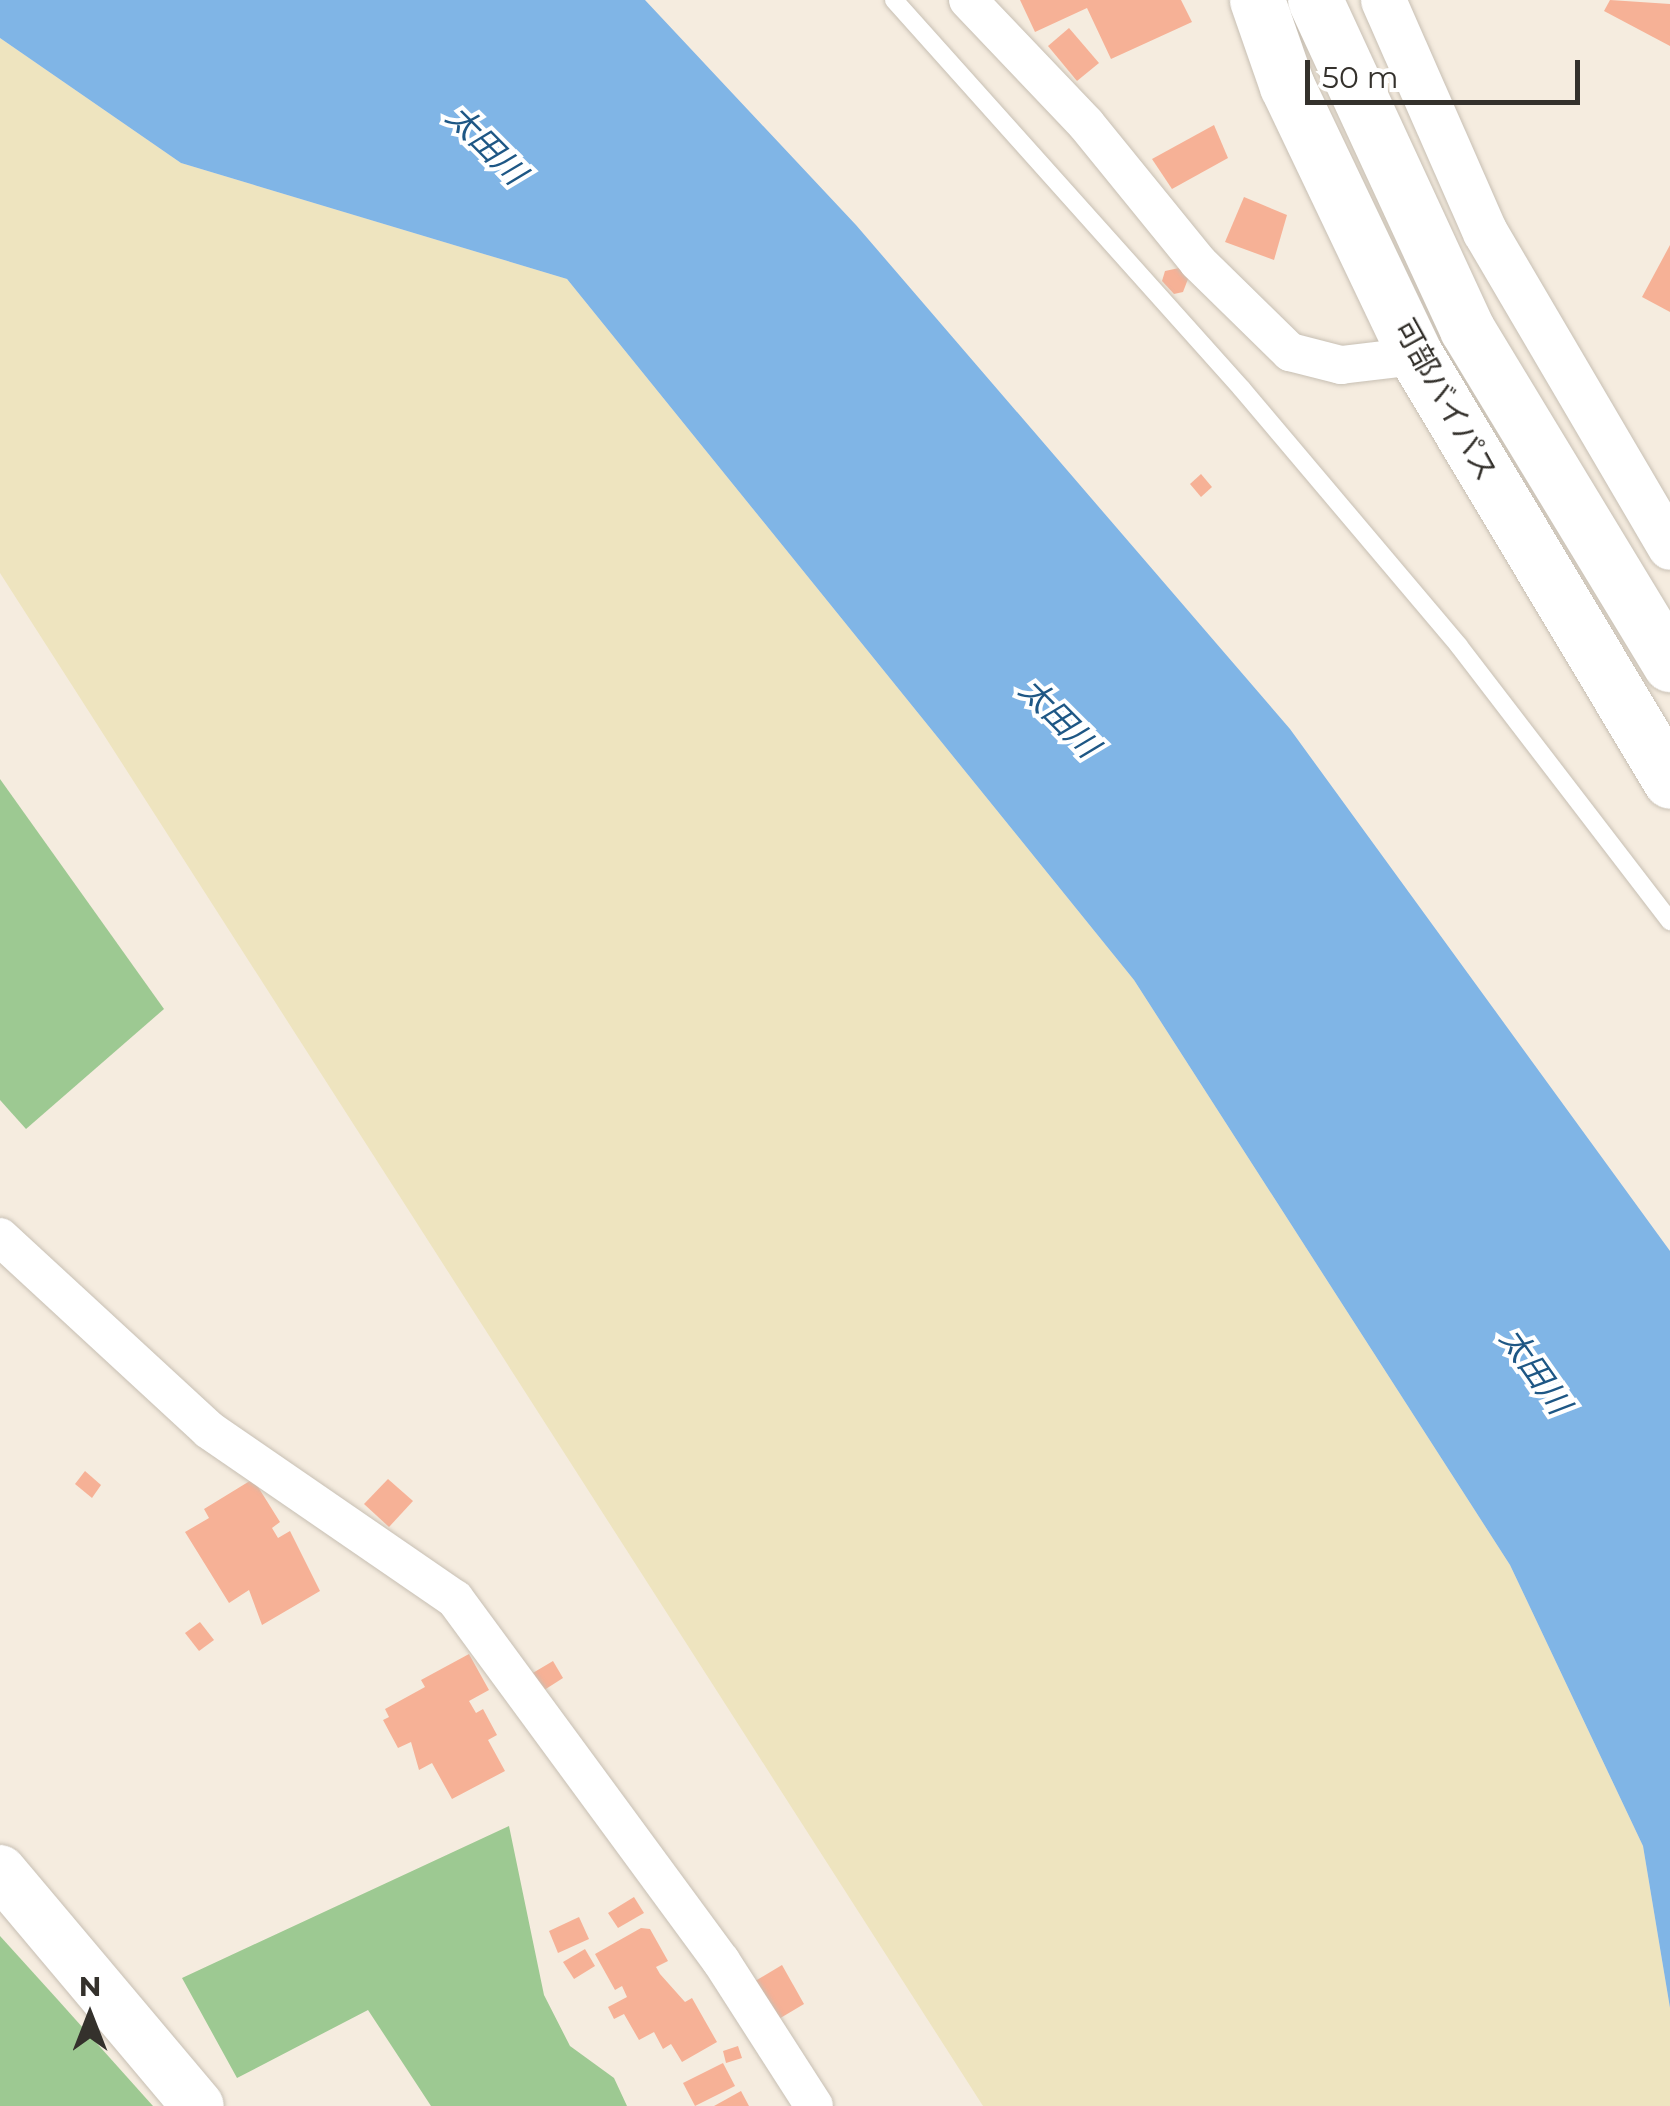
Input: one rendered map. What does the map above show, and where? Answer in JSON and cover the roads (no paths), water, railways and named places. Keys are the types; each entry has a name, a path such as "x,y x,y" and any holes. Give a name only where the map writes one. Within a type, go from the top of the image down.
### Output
{"highway":[{"name":"可部バイパス","path":"1257,0 1287,86 1416,356 1670,781"},
{"name":"可部バイパス","path":"1315,0 1467,329 1670,664"}],"main road":[{"path":"0,1871 198,2106"}],"street":[{"path":"968,0 1086,124 1198,262 1290,352 1341,365 1416,356"},
{"path":"1383,0 1486,232 1670,548"},
{"path":"0,1237 208,1430 455,1599 721,1960 814,2106"}],"lane":[{"path":"894,0 1242,389 1446,631 1670,921"}],"water":[{"name":"太田川","path":"0,0 645,0 856,225 1290,729 1670,1251 1670,2008 1643,1846 1510,1565 1134,980 567,279 181,163 0,38"}]}
